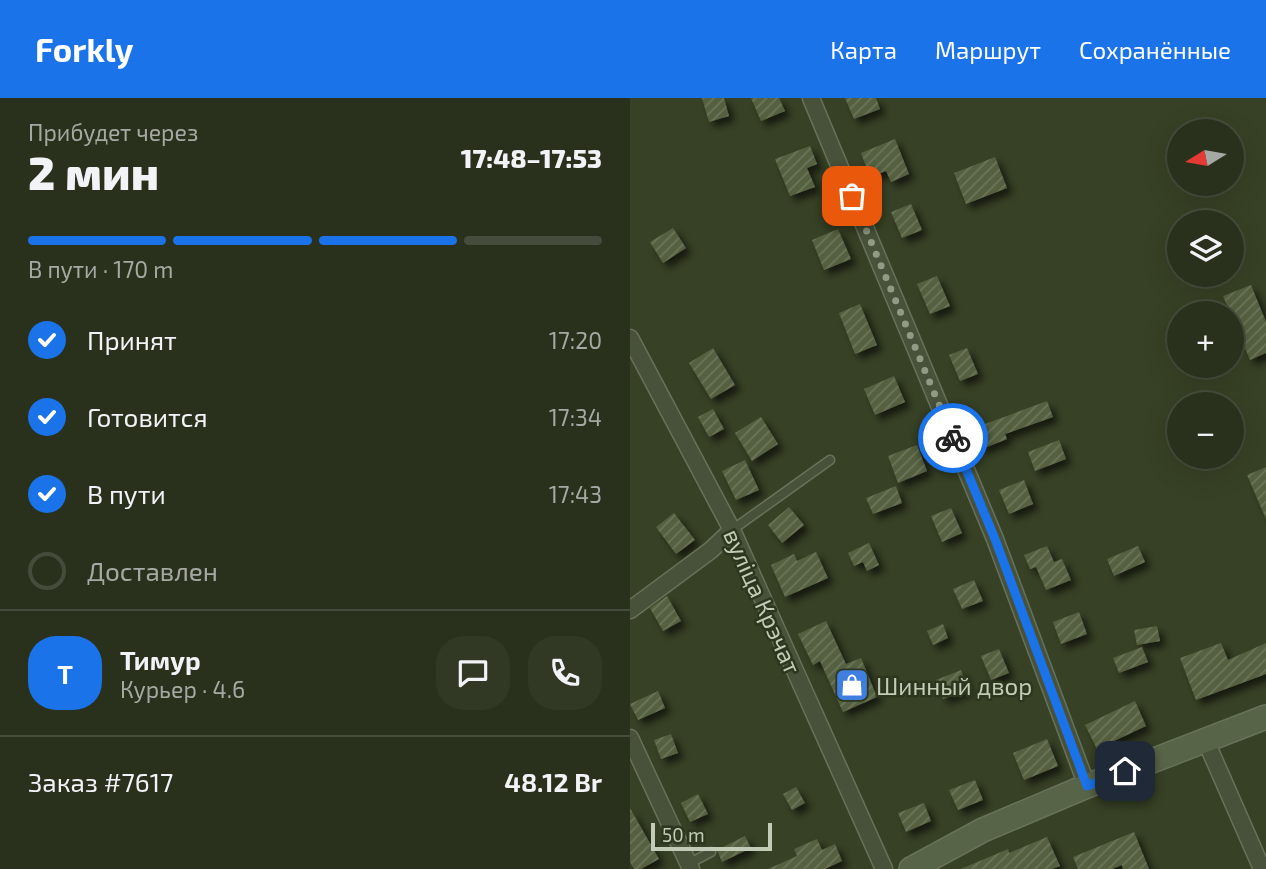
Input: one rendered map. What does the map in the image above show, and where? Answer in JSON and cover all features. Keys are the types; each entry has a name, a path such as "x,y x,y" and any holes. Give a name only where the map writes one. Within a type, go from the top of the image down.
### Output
{"street":[{"path":"811,98 995,539 1087,786"},
{"name":"вуліца Крэчат","path":"630,338 732,530 884,869"},
{"path":"630,610 711,550 732,530"},
{"path":"923,866 983,830 1087,786 1266,717"},
{"path":"630,738 689,866"},
{"path":"1205,740 1262,869"}],"lane":[{"path":"732,530 830,460"},
{"path":"689,866 711,852"}],"building":[{"path":"702,98 724,98 729,116 709,122"},
{"path":"751,98 779,98 785,111 761,121"},
{"path":"845,98 876,98 880,109 854,119"},
{"path":"895,139 909,174 891,182 886,171 870,177 861,153"},
{"path":"810,146 817,164 807,168 815,187 790,196 775,159"},
{"path":"995,157 1007,188 966,204 954,173"},
{"path":"911,204 922,230 902,238 891,212"},
{"path":"673,228 686,248 663,263 650,242"},
{"path":"838,229 851,259 824,270 812,240"},
{"path":"937,276 950,306 930,314 917,284"},
{"path":"1251,285 1266,322 1266,353 1250,360 1244,346 1244,301 1225,301 1223,296"},
{"path":"860,304 877,345 855,354 839,313"},
{"path":"713,348 735,385 711,399 689,363"},
{"path":"967,348 978,374 960,381 949,355"},
{"path":"894,376 905,402 875,415 864,389"},
{"path":"1047,401 1053,417 1005,434 1007,439 982,449 974,428"},
{"path":"713,409 724,429 709,437 698,417"},
{"path":"761,417 778,444 752,461 735,433"},
{"path":"1059,440 1066,459 1035,471 1028,452"},
{"path":"917,445 927,471 898,483 888,456"},
{"path":"745,460 759,490 736,500 722,471"},
{"path":"1266,467 1266,519 1247,475"},
{"path":"1024,480 1033,504 1009,514 999,490"},
{"path":"896,486 902,503 873,514 866,498"},
{"path":"789,507 804,525 782,543 768,525"},
{"path":"951,508 962,533 942,542 931,516"},
{"path":"674,513 695,540 676,554 656,527"},
{"path":"869,543 879,565 867,571 863,562 854,566 848,553"},
{"path":"1047,546 1054,562 1062,559 1071,580 1046,590 1036,567 1030,569 1024,555"},
{"path":"1138,546 1145,562 1114,576 1107,559"},
{"path":"816,552 828,578 785,597 771,565 794,554 797,561"},
{"path":"974,580 983,601 962,609 953,589"},
{"path":"667,596 681,621 663,631 650,608"},
{"path":"1079,612 1087,634 1061,644 1053,622"},
{"path":"826,621 846,664 861,658 877,697 843,712 820,661 813,665 798,634"},
{"path":"943,624 948,638 933,645 927,631"},
{"path":"1157,626 1160,641 1137,645 1134,630"},
{"path":"1221,643 1228,660 1266,643 1266,674 1196,700 1180,658"},
{"path":"1142,647 1148,662 1119,673 1113,658"},
{"path":"999,649 1009,673 991,680 981,656"},
{"path":"961,670 968,690 943,699 936,680"},
{"path":"658,691 665,708 638,720 630,704"},
{"path":"1135,701 1146,726 1097,749 1085,725"},
{"path":"671,734 678,753 661,759 654,740"},
{"path":"1047,739 1058,766 1024,780 1013,753"},
{"path":"975,780 983,800 958,810 949,790"},
{"path":"796,787 805,803 792,810 783,794"},
{"path":"698,794 708,814 690,822 681,803"},
{"path":"924,803 931,821 906,832 898,813"},
{"path":"630,808 659,859 641,869 634,869 630,862"},
{"path":"1134,832 1149,869 1123,869 1122,865 1112,869 1078,869 1073,857"},
{"path":"745,836 751,848 722,862 717,850"},
{"path":"1047,837 1060,866 1052,869 961,869 1008,849 1009,853"},
{"path":"817,839 822,850 835,844 842,861 825,869 768,869 797,856 794,849"}],"way so far":[{"path":"852,196 953,438"}],"place":[{"name":"Шинный двор","path":"852,685"}],"route":[{"path":"953,438 995,539 1087,786 1125,771"}]}
